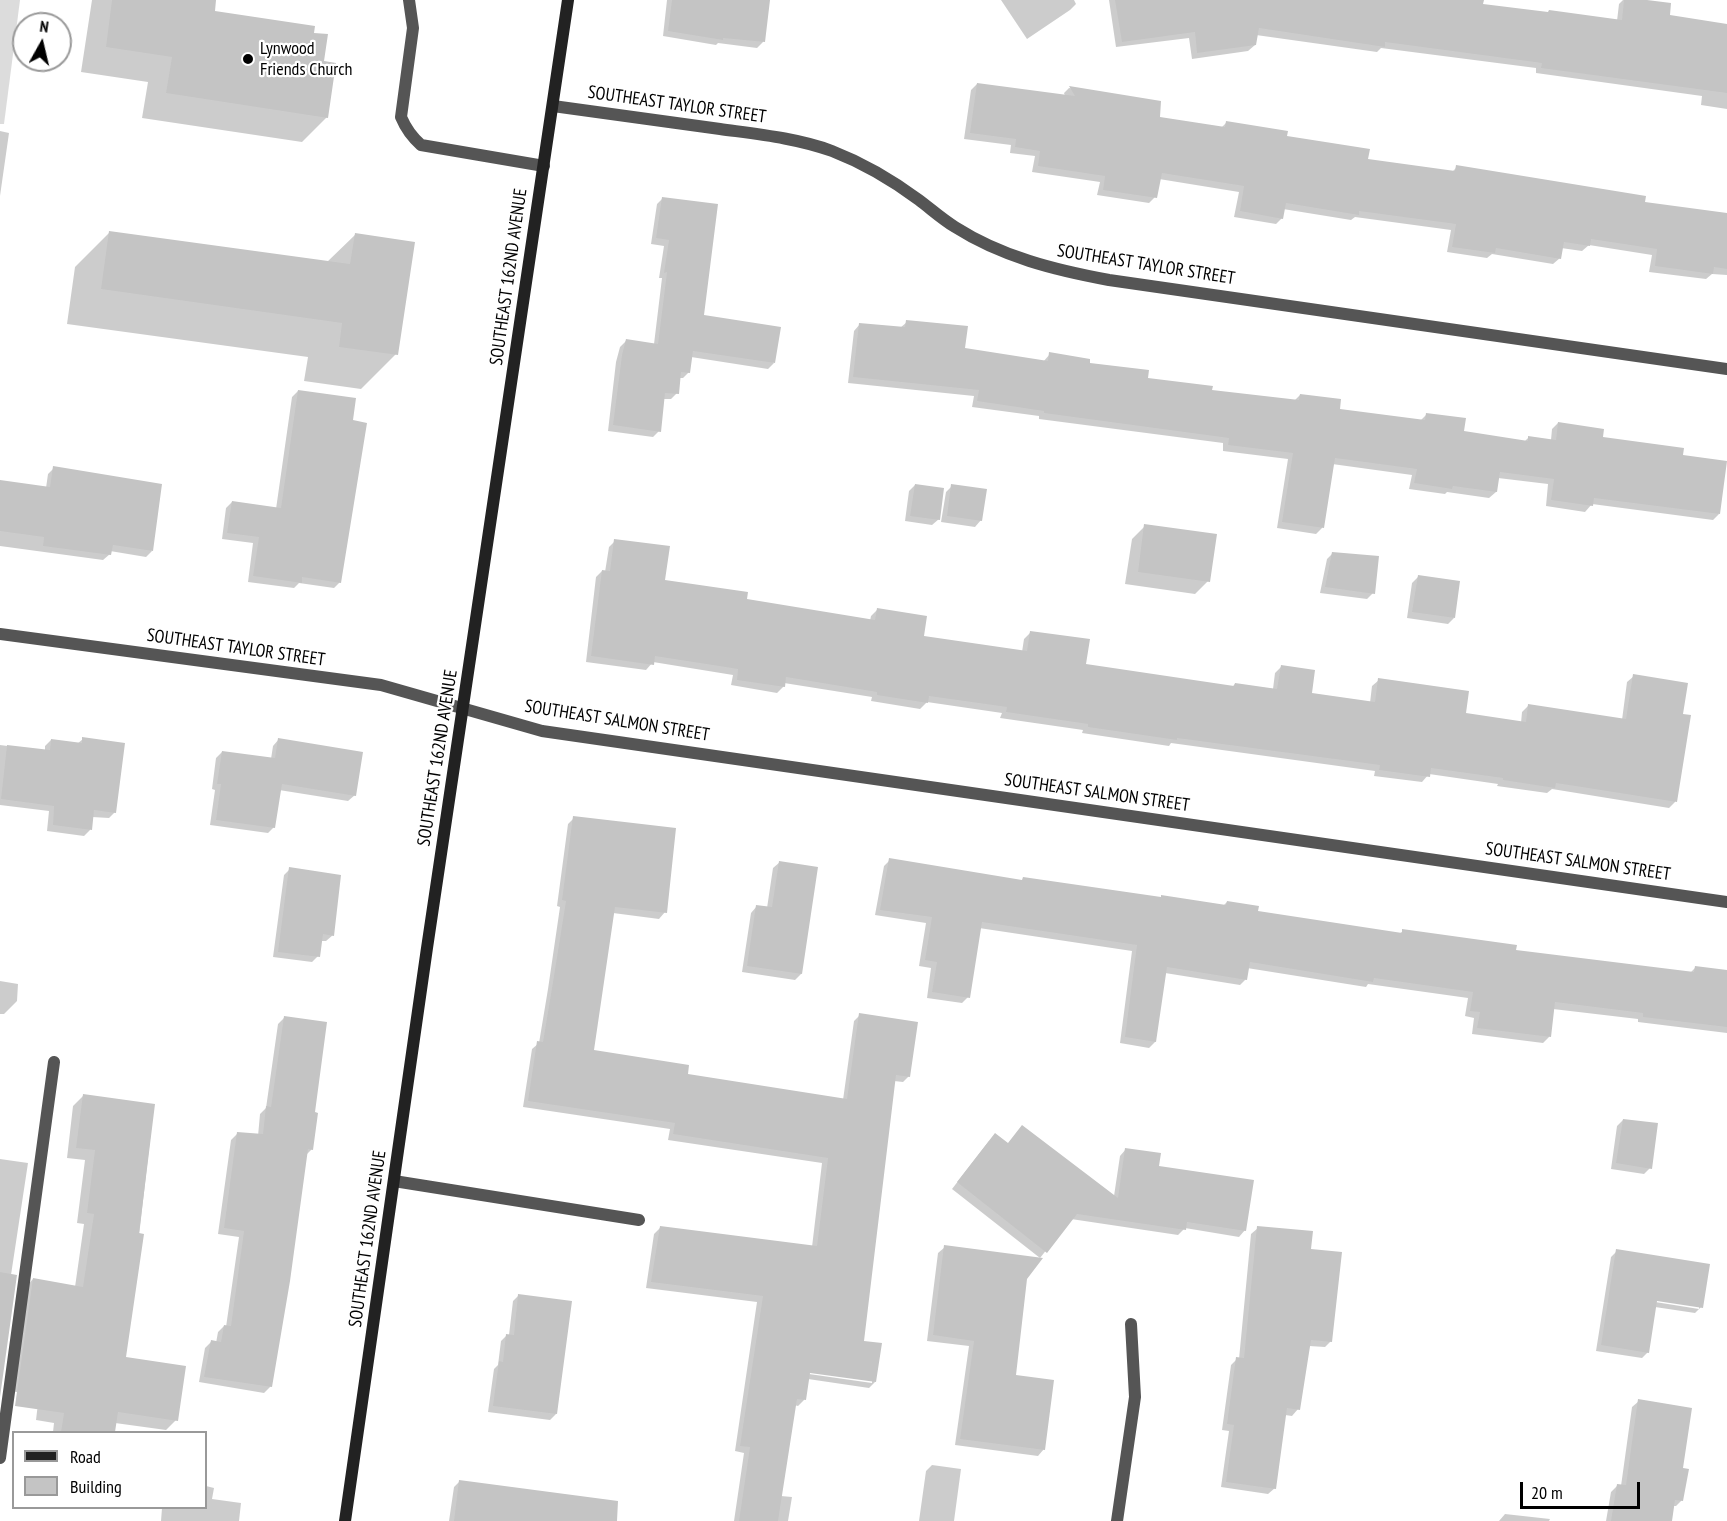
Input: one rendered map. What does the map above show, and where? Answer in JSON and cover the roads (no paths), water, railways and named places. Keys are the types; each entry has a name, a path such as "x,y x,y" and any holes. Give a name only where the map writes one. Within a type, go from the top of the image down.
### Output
{"main road":[{"name":"SOUTHEAST 162ND AVENUE","path":"345,1521 568,0"}],"street":[{"path":"409,0 413,28 401,117 412,137 422,146 544,166"},
{"name":"SOUTHEAST TAYLOR STREET","path":"553,106 779,137 829,150 858,162 888,179 954,227 991,247 1023,260 1065,272 1727,369"},
{"name":"SOUTHEAST TAYLOR STREET","path":"0,634 381,685 464,708"},
{"name":"SOUTHEAST SALMON STREET","path":"464,708 542,731 1727,902"},
{"path":"0,1458 54,1062"},
{"path":"394,1181 639,1220"},
{"path":"1117,1521 1135,1397 1131,1324"}],"place":[{"name":"Lynwood Friends Church","path":"248,59"}]}
